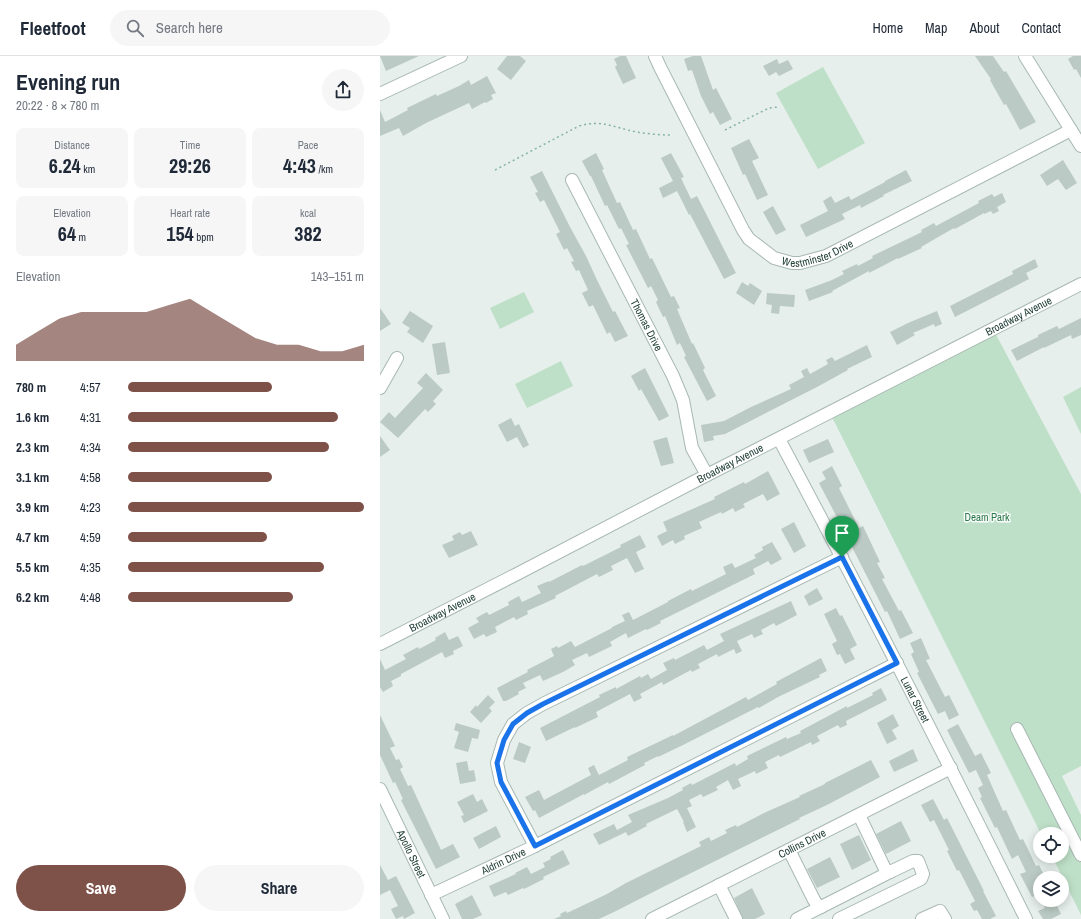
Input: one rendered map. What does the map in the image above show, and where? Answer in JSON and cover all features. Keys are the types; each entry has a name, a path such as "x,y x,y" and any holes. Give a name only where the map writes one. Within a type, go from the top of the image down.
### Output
{"street":[{"path":"380,94 461,56"},
{"name":"Westminster Drive","path":"655,56 749,239 774,258 792,263 800,263 826,256 1071,130"},
{"path":"1025,56 1081,146"},
{"name":"Thomas Drive","path":"572,180 683,400 692,448 707,475"},
{"name":"Broadway Avenue","path":"380,644 1081,284"},
{"path":"380,388 397,358"},
{"name":"Lunar Street","path":"779,439 897,663 1026,919"},
{"path":"535,846 501,782 497,763 504,740 513,724 527,713 543,704 842,557"},
{"name":"Aldrin Drive","path":"431,895 535,846 897,663"},
{"path":"1017,729 1081,855"},
{"name":"Collins Drive","path":"652,919 951,768"},
{"name":"Apollo Street","path":"380,789 443,919"},
{"path":"859,815 885,869 890,872"},
{"path":"789,850 814,900 818,906 821,907"},
{"path":"797,919 890,872 913,861 918,861 923,874 921,879 839,919"},
{"path":"719,885 736,919"},
{"path":"922,919 942,915"}],"path":[{"path":"725,130 769,108 778,107"},
{"path":"495,170 579,126 590,123 603,123 636,132 671,135"}],"green space":[{"path":"823,67 865,143 818,169 776,93"},
{"path":"524,292 534,312 500,329 490,308"},
{"name":"Deam Park","path":"993,329 1081,494 1081,766 1062,776 1081,815 1081,915 1069,891 1069,871 1059,871 1055,863 1069,863 1069,827 1037,827 830,413"},
{"path":"561,361 573,386 527,408 515,384"},
{"path":"1081,387 1081,434 1063,397"}],"building":[{"path":"380,56 419,56 386,71"},
{"path":"507,56 520,56 526,61 511,80 497,69"},
{"path":"620,56 626,56 636,78 623,84 615,67 617,65 614,59"},
{"path":"693,56 701,56 713,90 716,88 732,119 720,125 713,112 710,114 701,96 692,70 688,71 684,59"},
{"path":"975,56 993,56 1004,72 1006,71 1036,122 1020,130 1006,104 1004,105 990,80 991,79"},
{"path":"1073,56 1081,56 1081,78 1076,69 1074,70 1068,59"},
{"path":"777,59 779,64 788,60 793,69 779,76 776,72 769,76 763,66"},
{"path":"487,76 496,93 491,95 493,99 486,103 485,102 472,109 469,103 426,123 403,136 399,128 380,136 380,110 385,122 408,110 407,108 436,94 437,96 469,80 471,85"},
{"path":"749,139 759,158 752,161 768,195 757,200 745,174 743,175 731,148"},
{"path":"596,153 617,203 620,202 633,230 636,229 650,259 652,258 671,297 674,296 680,308 677,309 692,344 693,343 705,368 703,370 716,396 707,401 684,357 686,356 680,343 677,345 665,316 663,317 656,302 658,300 651,286 648,288 626,245 629,244 621,228 619,229 607,205 605,206 582,161"},
{"path":"671,153 684,177 681,178 691,199 697,196 736,273 724,279 677,191 663,198 659,188 673,181 661,158"},
{"path":"1063,160 1077,183 1066,190 1058,179 1047,186 1040,175"},
{"path":"906,170 912,181 861,208 860,205 842,214 845,219 806,237 800,225 828,211 823,201 831,196 835,203 849,196 851,200"},
{"path":"542,171 613,312 615,311 628,336 615,342 610,332 607,334 593,305 589,307 582,293 588,290 579,270 576,271 571,262 574,261 567,248 564,250 556,234 560,232 544,200 540,202 535,193 538,192 530,177"},
{"path":"1002,193 1006,202 997,207 999,211 993,214 991,211 984,213 955,229 954,228 921,247 922,248 869,273 869,271 832,291 833,292 809,301 805,290 844,274 842,271 857,264 858,266 873,258 872,256 922,232 921,230 934,223 936,226 979,203 978,201 992,194 994,197"},
{"path":"773,206 786,230 776,235 763,212"},
{"path":"1035,259 1038,267 1026,273 1029,279 955,317 950,306 1013,274 1012,271"},
{"path":"742,282 748,286 750,283 762,291 754,305 736,293"},
{"path":"767,293 795,295 794,307 780,306 779,314 771,313 772,305 766,304"},
{"path":"380,308 391,324 380,331"},
{"path":"410,311 433,326 423,343 407,332 410,328 402,323"},
{"path":"937,311 942,324 935,327 934,324 913,333 915,335 897,345 890,332"},
{"path":"1081,318 1081,335 1072,339 1071,335 1017,361 1011,350 1057,326 1059,329"},
{"path":"445,342 450,373 437,375 432,344"},
{"path":"867,345 872,357 725,434 713,436 714,440 704,442 701,425 724,421 791,389 789,385 804,377 801,371 807,368 810,374 828,364 826,360 832,357 835,361"},
{"path":"645,368 669,416 659,421 641,389 639,391 631,376"},
{"path":"426,373 443,390 433,401 436,404 428,412 425,409 398,438 380,422 389,412 395,418 423,388 417,383"},
{"path":"511,418 515,426 519,424 529,445 523,448 517,437 507,442 498,425"},
{"path":"380,436 390,450 380,457"},
{"path":"667,437 674,463 661,466 653,441"},
{"path":"828,439 834,452 809,463 803,450"},
{"path":"832,466 842,486 839,488 859,528 863,526 880,562 877,563 885,578 882,579 913,633 900,639 887,611 885,612 850,543 857,539 848,522 841,525 819,483 826,479 822,472"},
{"path":"768,471 780,494 767,501 763,494 743,504 745,507 735,512 733,508 722,514 721,512 699,522 702,528 684,536 685,539 675,544 673,540 662,546 657,536 667,531 663,522 715,499 714,497 744,482 745,484"},
{"path":"794,522 806,546 794,553 781,529"},
{"path":"471,531 478,545 449,558 442,545 454,540 452,536 460,532 462,535"},
{"path":"640,535 646,547 636,552 644,569 635,573 627,558 611,566 613,570 599,577 597,574 555,596 556,598 527,611 528,614 516,620 514,617 495,627 497,632 486,637 484,634 474,639 468,628 479,622 476,618 487,612 489,615 509,605 508,602 519,596 522,602 541,593 537,586 549,582 582,565 583,566 621,547 620,545"},
{"path":"772,542 782,559 771,565 768,561 753,569 755,574 660,621 661,623 647,630 646,629 628,638 626,633 610,642 612,646 589,657 587,653 572,660 575,665 563,672 543,681 540,675 523,683 526,688 518,692 519,694 506,701 503,701 497,688 528,672 527,670 554,656 551,649 557,646 558,648 571,641 575,647 625,621 622,615 629,612 633,620 691,589 692,591 726,574 723,567 732,563 735,568 756,558 754,555 763,550 762,547"},
{"path":"817,588 823,599 809,606 804,596"},
{"path":"791,601 797,615 776,626 774,623 761,630 763,634 754,638 752,634 737,641 742,651 736,654 734,649 718,657 717,654 698,664 700,668 692,672 691,670 663,685 662,682 640,694 642,698 634,702 630,694 596,712 598,717 546,741 540,728 600,697 599,695 616,687 616,689 640,676 641,678 648,674 651,679 667,670 663,663 674,658 675,660 704,645 707,650 724,641 720,634"},
{"path":"836,608 840,616 842,615 857,645 850,649 855,659 845,664 840,654 837,655 832,644 837,641 824,614"},
{"path":"445,632 449,640 458,636 463,646 453,651 454,654 445,658 442,652 401,674 401,676 391,681 393,686 383,692 380,687 380,659 385,670 406,659 403,655 436,640 435,638"},
{"path":"921,638 930,659 926,660 945,697 949,695 959,715 949,720 945,711 938,714 917,673 919,672 911,654 914,652 910,643"},
{"path":"821,658 827,671 819,675 820,677 644,763 645,765 609,784 608,782 539,818 525,797 539,790 544,800 591,775 588,768 594,765 599,775 628,760 627,757 673,736 746,697 748,700 777,684 776,682"},
{"path":"881,688 887,700 846,721 847,725 840,728 838,725 817,736 820,741 812,745 811,742 780,757 779,755 765,762 768,768 756,774 755,771 738,779 741,786 733,790 728,780 716,787 718,790 703,797 701,794 689,800 692,806 687,808 696,827 687,832 684,822 677,809 646,824 647,826 628,836 626,832 599,845 593,834 614,824 617,830 632,822 628,815 668,798 683,790 682,788 691,783 692,785 735,763 736,766 748,759 747,756 786,737 787,739 801,733 800,731 847,706 847,708 873,695 872,693"},
{"path":"488,695 495,702 489,708 492,711 481,723 470,712"},
{"path":"893,714 899,726 892,730 897,739 887,744 877,723"},
{"path":"380,715 395,746 390,748 396,760 399,759 403,767 400,769 408,786 411,785 441,850 453,844 460,857 436,869 401,800 403,799 395,782 393,783 380,755"},
{"path":"456,723 480,730 478,739 472,738 468,752 454,748 459,732 454,730"},
{"path":"958,724 975,756 981,753 991,773 987,775 1003,811 1006,810 1020,840 1023,839 1033,860 1033,863 1036,866 1039,865 1042,871 1033,871 1033,897 1020,874 1026,872 1018,855 1012,859 997,827 995,828 980,798 982,797 978,788 983,785 976,770 969,773 947,730"},
{"path":"519,742 531,747 525,763 513,759"},
{"path":"913,749 918,761 894,772 889,761"},
{"path":"871,760 880,777 799,818 800,819 599,919 554,919 561,916 560,914 566,911 567,913 607,894 701,846 699,842 709,837 711,841 727,833 725,830 736,825 737,827 800,797 799,796"},
{"path":"467,761 469,771 474,770 476,781 460,784 456,763"},
{"path":"473,794 477,802 482,799 488,811 464,823 461,816 464,815 457,802"},
{"path":"933,799 944,820 947,818 996,916 990,919 982,919 977,910 974,911 970,904 975,901 959,870 957,871 947,851 949,850 934,820 930,822 921,805"},
{"path":"901,821 911,841 886,854 876,834"},
{"path":"496,826 501,837 479,849 473,838"},
{"path":"859,835 871,860 852,870 840,844"},
{"path":"563,850 570,864 543,877 544,879 524,889 523,888 508,895 506,892 494,897 489,886 516,874 515,873 527,867 531,874 545,867 543,863 551,859 550,857"},
{"path":"830,857 840,877 817,888 807,869"},
{"path":"380,865 388,880 396,876 415,913 404,919 403,916 396,919 391,909 398,906 390,890 380,895"},
{"path":"752,888 765,914 755,919 743,919 734,898"},
{"path":"472,895 482,915 473,919 462,919 455,904"},
{"path":"1058,907 1061,914 1051,919 1043,919 1038,911 1045,908"}],"route":[{"path":"842,557 897,663 535,846 501,782 497,763 504,740 513,724 527,713 543,704 842,557"}]}
